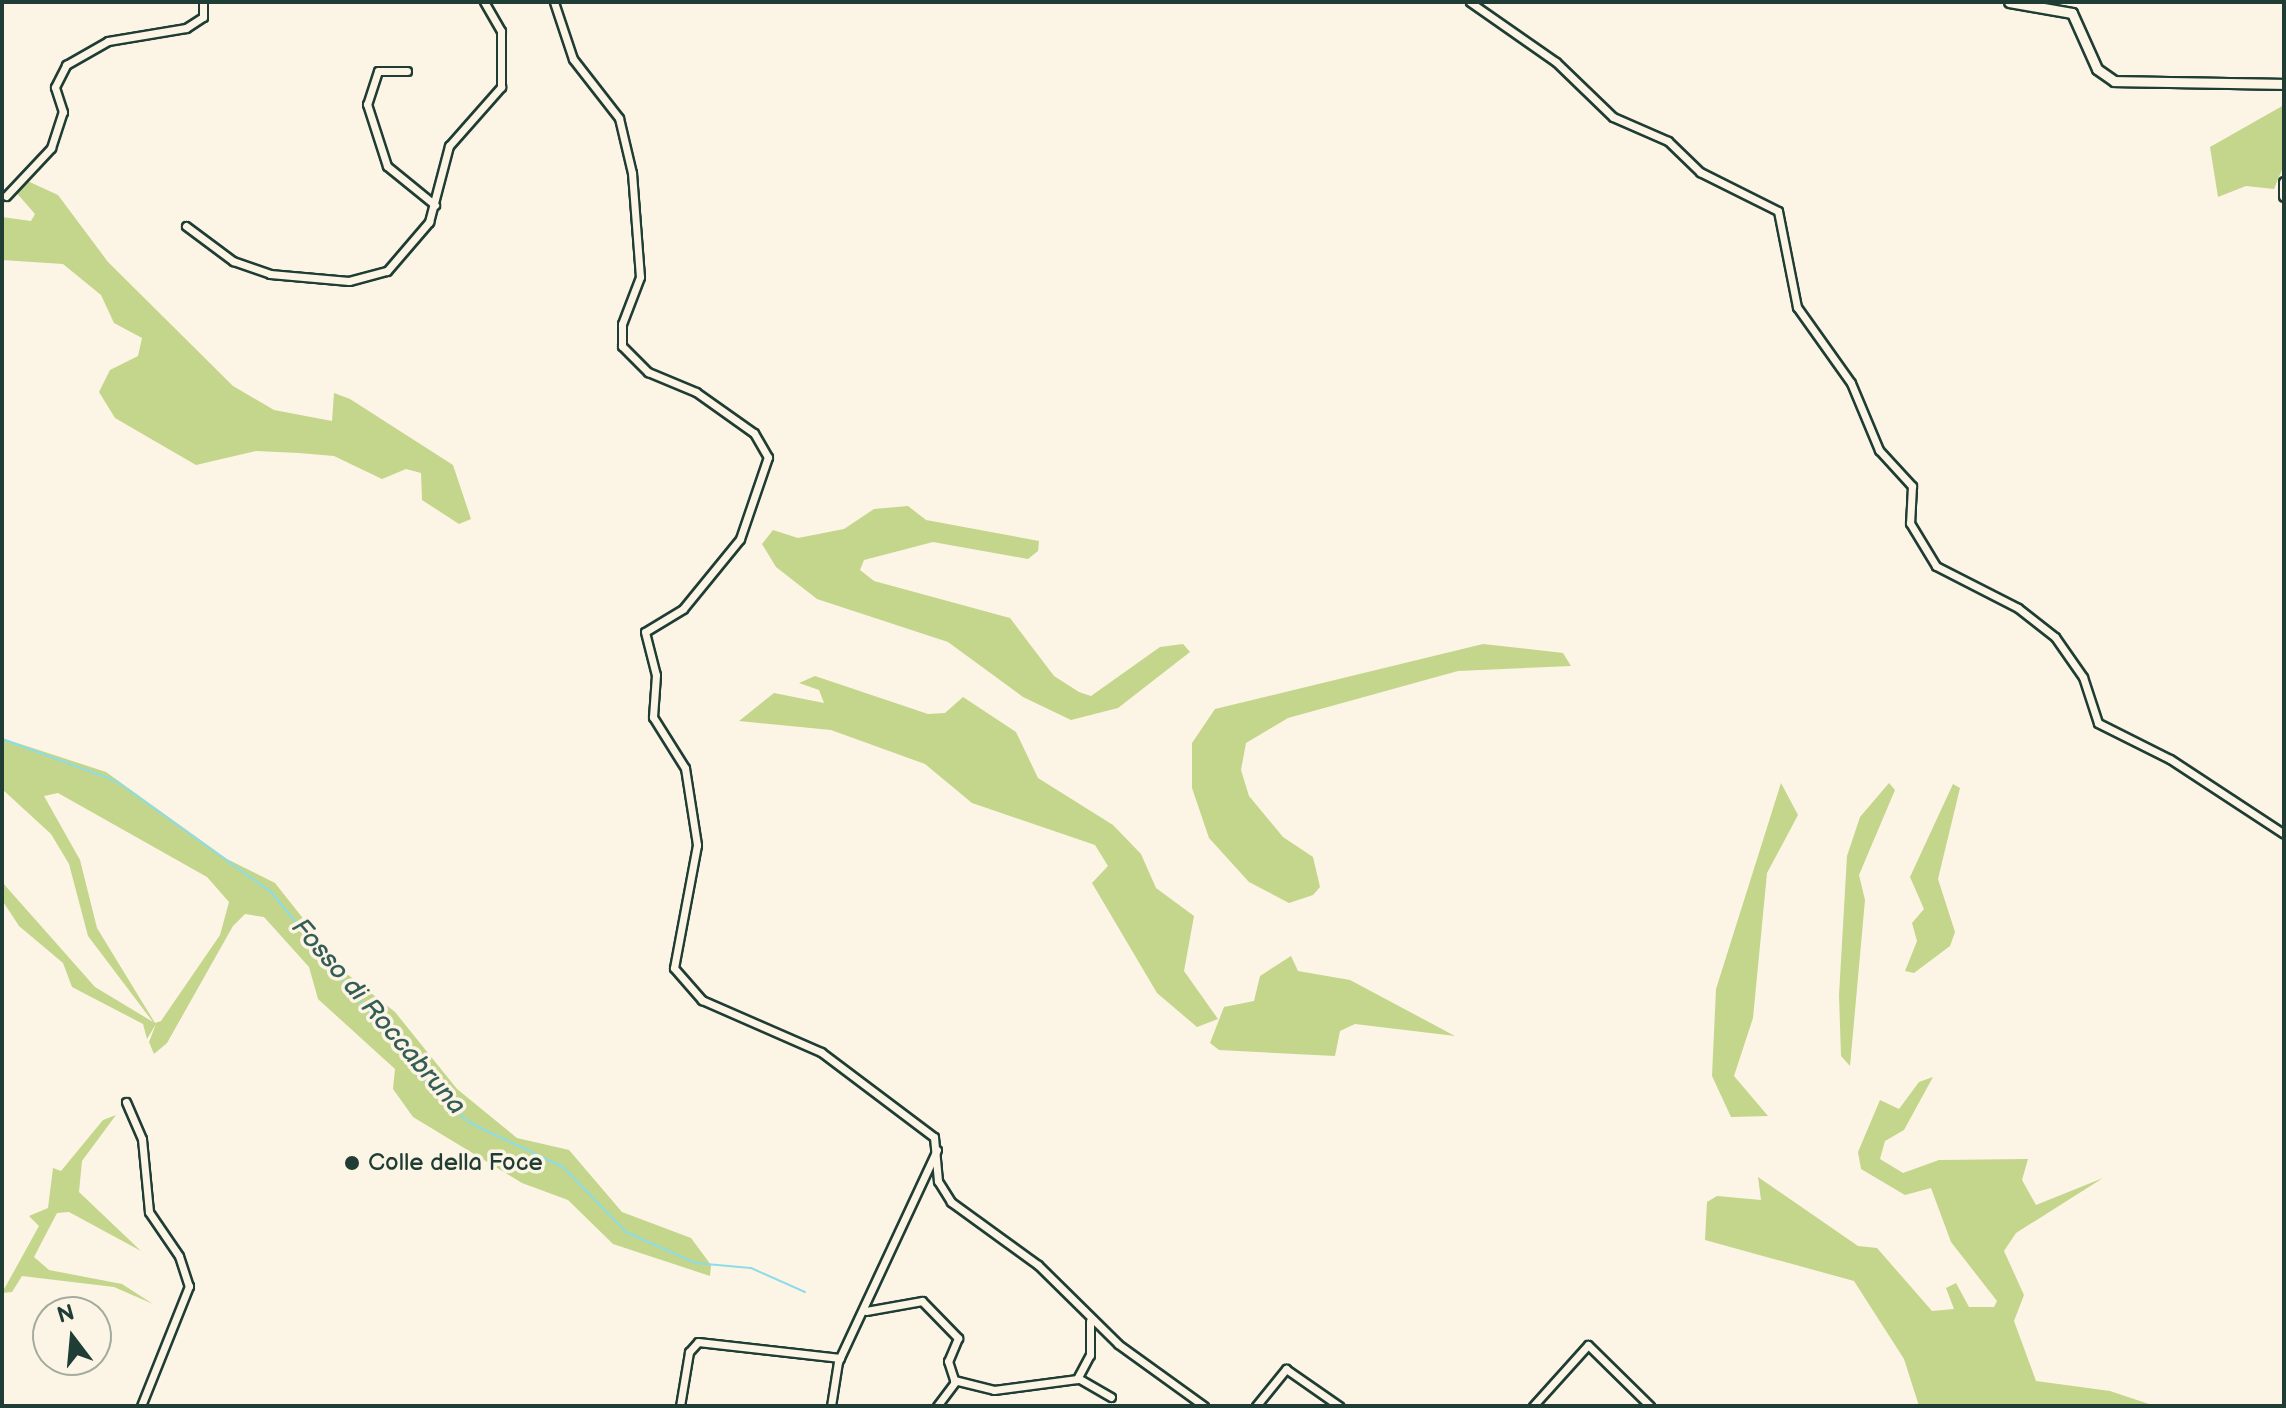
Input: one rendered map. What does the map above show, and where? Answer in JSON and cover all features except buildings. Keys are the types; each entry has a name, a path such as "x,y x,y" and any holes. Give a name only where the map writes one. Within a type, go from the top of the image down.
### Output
{"street":[{"path":"6,196 51,148 63,112 57,77 66,65 108,41 186,28 203,17 203,2"},
{"path":"186,226 230,260 262,272 357,281 391,268 435,205 448,149 502,85 501,31 484,2"},
{"path":"554,2 574,62 619,118 629,161 640,277 622,324 622,346 648,372 700,394 756,434 768,457 755,511 734,548 685,607 645,632 656,675 653,717 685,768 697,845 672,963 702,1000 840,1063 935,1138 938,1181 951,1202 1045,1271 1090,1319 1204,1406"},
{"path":"1470,2 1556,62 1613,117 1668,141 1706,175 1778,211 1799,311 1851,383 1879,450 1912,486 1910,523 1936,566 2018,608 2055,637 2083,677 2098,723 2170,759 2284,834"},
{"path":"2009,2 2072,13 2097,69 2114,81 2284,84"},
{"path":"407,71 377,72 367,106 387,166 435,205"},
{"path":"2284,182 2284,196"},
{"path":"126,1102 142,1139 147,1206 179,1256 189,1290 141,1406"},
{"path":"831,1406 840,1358 866,1311 937,1150"},
{"path":"866,1311 924,1303 958,1338 948,1361 956,1381"},
{"path":"1078,1378 1090,1355 1090,1319"},
{"path":"680,1406 688,1353 700,1341 840,1358"},
{"path":"1533,1406 1588,1345 1650,1406"},
{"path":"1256,1406 1286,1369 1339,1406"},
{"path":"956,1381 1000,1390 1078,1378 1111,1397"},
{"path":"937,1406 956,1381"}],"green space":[{"path":"2284,105 2284,165 2274,189 2246,186 2218,197 2210,147"},
{"path":"21,178 58,195 108,262 233,386 274,410 332,421 334,393 350,399 453,465 471,519 459,524 422,500 421,473 406,469 382,479 334,456 256,451 196,465 115,418 99,392 110,370 138,356 142,338 114,323 101,295 63,264 2,260 2,217 31,221 35,214 14,190"},
{"path":"908,506 926,520 1039,541 1038,551 1028,559 933,542 864,560 860,570 874,581 1010,618 1054,676 1079,692 1091,696 1160,647 1183,644 1190,652 1118,708 1071,720 1023,697 948,642 817,599 776,567 762,544 773,530 798,538 844,529 874,509"},
{"path":"1483,644 1563,653 1571,666 1458,671 1288,718 1246,743 1241,770 1249,796 1283,837 1313,857 1320,887 1313,895 1289,903 1249,882 1209,838 1192,788 1192,743 1215,709"},
{"path":"815,676 928,714 945,713 963,697 1016,732 1038,778 1113,825 1141,854 1156,888 1194,916 1184,971 1218,1019 1197,1027 1157,993 1092,883 1108,866 1095,845 972,803 925,764 831,730 739,721 774,693 824,703 819,690 799,683"},
{"path":"2,738 106,772 227,859 275,883 347,974 395,1012 457,1089 517,1138 569,1150 622,1212 691,1238 711,1265 710,1276 613,1244 568,1200 522,1183 413,1117 393,1089 395,1069 318,999 309,967 264,917 245,914 233,926 167,1043 154,1054 149,1042 156,1024 147,1039 143,1024 72,987 63,963 19,926 2,900 2,882 95,987 153,1022 88,936 69,864 51,834 2,789","holes":["58,793 207,877 229,902 220,935 161,1021 155,1023 97,928 80,860 44,796"]},
{"path":"1781,783 1798,815 1767,873 1753,1018 1734,1076 1768,1116 1731,1117 1712,1076 1716,989"},
{"path":"1889,783 1895,790 1859,875 1865,900 1850,1066 1841,1056 1839,995 1847,856 1860,817"},
{"path":"1953,784 1960,788 1938,879 1955,932 1950,946 1914,973 1905,971 1917,941 1912,923 1924,909 1910,877"},
{"path":"1291,956 1298,971 1350,980 1455,1036 1355,1024 1340,1031 1335,1056 1219,1050 1210,1043 1224,1007 1254,1001 1260,976"},
{"path":"1933,1077 1904,1130 1885,1141 1880,1159 1903,1173 1939,1160 2028,1159 2022,1180 2036,1205 2103,1178 2016,1233 2004,1251 2024,1295 2014,1321 2036,1381 2110,1391 2155,1406 1919,1406 1904,1359 1854,1281 1705,1240 1707,1202 1717,1196 1761,1200 1758,1177 1858,1246 1877,1248 1932,1311 1954,1309 1946,1288 1956,1283 1969,1307 1994,1307 1997,1301 1951,1242 1931,1188 1905,1195 1861,1169 1858,1152 1880,1100 1899,1109 1919,1082"},
{"path":"116,1115 82,1161 79,1192 141,1251 69,1212 57,1213 34,1257 49,1270 122,1284 153,1304 114,1287 22,1276 12,1292 2,1293 39,1226 29,1216 48,1208 53,1168 61,1171 103,1120"}],"waterway":[{"name":"Fosso di Roccabruna","path":"2,739 116,781 271,892 442,1100 470,1123 563,1167 626,1232 695,1263 751,1268 805,1292"}],"place":[{"name":"Colle della Foce","path":"352,1163"}]}
